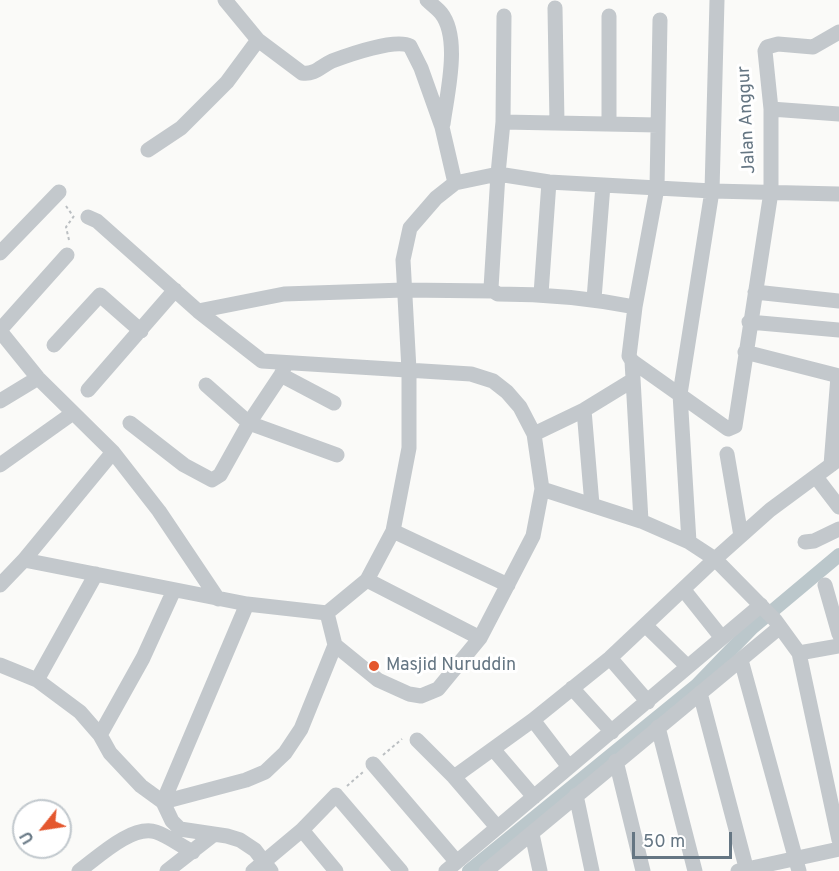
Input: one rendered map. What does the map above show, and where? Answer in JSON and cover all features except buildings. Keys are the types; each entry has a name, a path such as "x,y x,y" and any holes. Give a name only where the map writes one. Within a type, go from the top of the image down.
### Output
{"street":[{"path":"225,0 258,40 295,68 308,74 331,62 368,49 408,44 421,68 442,127 455,183"},
{"path":"427,0 442,14 449,30 451,43 449,79 442,127"},
{"path":"689,542 681,394 712,191 717,0"},
{"path":"555,8 557,123"},
{"path":"493,291 491,288 503,122 504,16"},
{"path":"609,16 609,124"},
{"path":"641,521 632,361 629,353 657,188 660,20"},
{"name":"Jalan Anggur","path":"681,394 728,429 735,426 749,322 771,192 771,109 764,57 767,47 778,44 813,48 839,32"},
{"path":"148,150 181,128 227,82 258,40"},
{"path":"771,109 839,114"},
{"path":"503,122 658,125"},
{"path":"24,560 247,604 327,613 367,580 393,531 409,448 403,260 410,228 436,198 455,183 498,174 549,182 712,191 839,194"},
{"path":"542,294 549,182"},
{"path":"594,299 603,185"},
{"path":"0,253 59,192"},
{"path":"88,217 97,221 198,311 262,361 283,369 334,403"},
{"path":"67,255 0,330 38,378 113,453 159,511 218,598"},
{"path":"88,390 175,290"},
{"path":"198,311 284,294 404,290 542,294 594,299 635,307"},
{"path":"754,292 839,301"},
{"path":"54,345 100,295 141,331"},
{"path":"749,322 839,330"},
{"path":"454,777 533,720 610,658 770,510 835,462 838,376 745,352"},
{"path":"632,361 681,394"},
{"path":"283,369 408,370 471,374 493,381 507,392 520,407 534,434 542,489 533,537 480,638 438,689 421,696 409,694 378,680 335,645"},
{"path":"130,423 184,465 211,480 220,475 283,369"},
{"path":"0,401 38,378"},
{"path":"534,434 584,410 633,380"},
{"path":"207,385 249,423 338,455"},
{"path":"584,410 592,505"},
{"path":"0,465 73,413"},
{"path":"1,583 24,560 113,453"},
{"path":"727,454 741,536"},
{"path":"816,477 839,507"},
{"path":"542,489 641,521 689,542 715,559 771,615 799,653 839,840"},
{"path":"805,542 814,541 839,529"},
{"path":"393,531 508,585"},
{"path":"37,680 96,574"},
{"path":"367,580 480,638"},
{"path":"825,585 839,634"},
{"path":"683,589 722,638"},
{"path":"100,735 143,658 174,590"},
{"path":"163,802 247,604"},
{"path":"163,802 246,780 265,772 285,753 301,729 335,645 327,613"},
{"path":"373,764 451,866 722,638 771,615"},
{"path":"486,871 658,726 741,660 771,615"},
{"path":"645,625 687,666"},
{"path":"799,653 839,646"},
{"path":"610,658 648,702"},
{"path":"741,660 798,865"},
{"path":"0,665 37,680 80,712 100,735 110,753 141,786 163,802 174,824 180,830 227,836 240,840 255,850 263,868 336,795 401,871"},
{"path":"572,688 612,732"},
{"path":"700,693 744,870 798,865 839,849"},
{"path":"533,720 569,767"},
{"path":"658,726 695,871"},
{"path":"417,740 454,777 497,827"},
{"path":"493,749 534,796"},
{"path":"616,761 644,871"},
{"path":"576,795 592,871"},
{"path":"302,830 336,871"},
{"path":"79,871 123,839 141,831 156,832 193,852"},
{"path":"532,834 540,871"},
{"path":"167,871 213,835"}],"path":[{"path":"67,255 69,239 66,227 73,216 88,217"}],"waterway":[{"path":"469,871 696,686 752,628 839,555"}],"place":[{"name":"Masjid Nuruddin","path":"374,666"}]}
